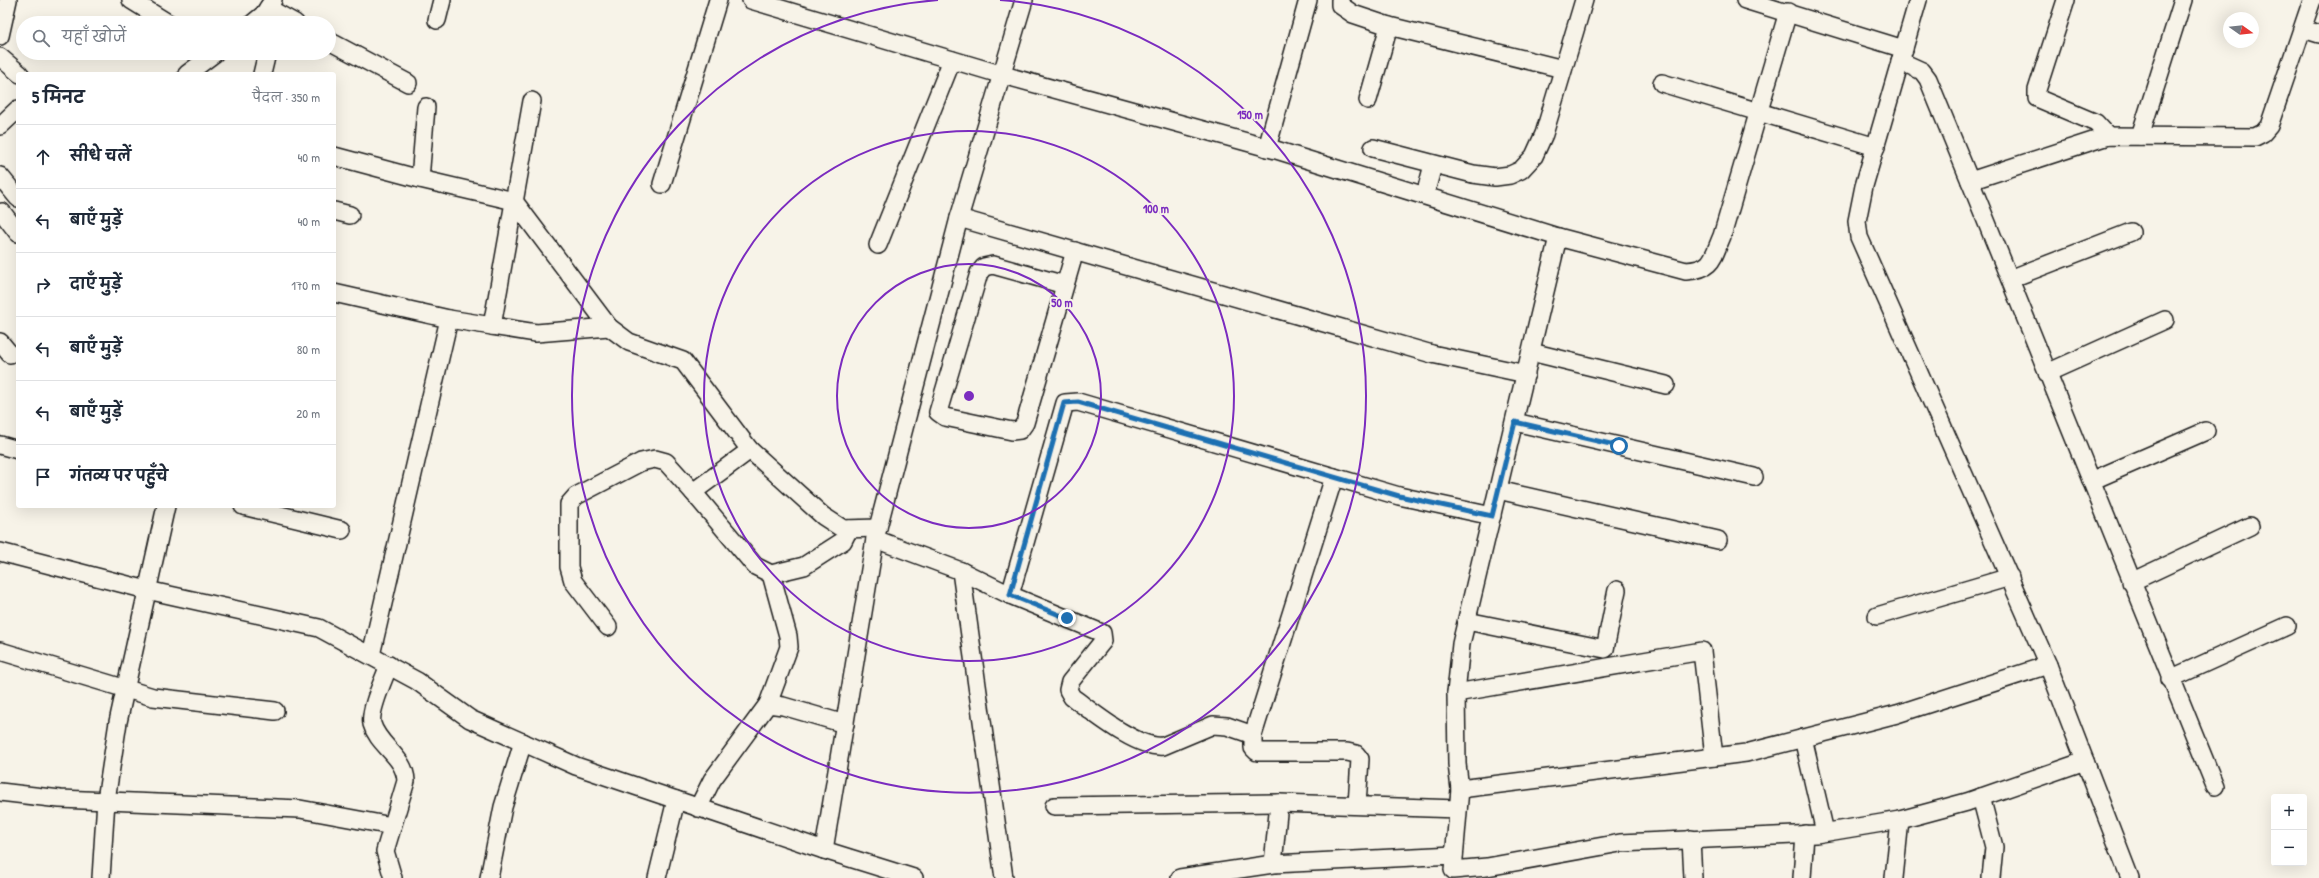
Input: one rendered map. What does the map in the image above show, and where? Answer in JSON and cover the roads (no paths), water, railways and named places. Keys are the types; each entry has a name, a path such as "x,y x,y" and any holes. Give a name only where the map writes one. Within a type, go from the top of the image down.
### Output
{"street":[{"path":"0,36 8,0"},
{"path":"131,0 157,16"},
{"path":"437,20 442,0"},
{"path":"662,184 718,0"},
{"path":"751,0 1004,75 1267,148 1425,195 1558,237 1686,271 1701,270 1712,261 1722,236 1788,12"},
{"path":"824,850 876,534 959,218 1004,75 1024,0"},
{"path":"1267,148 1308,0"},
{"path":"1340,0 1340,5 1353,14 1389,26 1563,69"},
{"path":"1374,148 1433,165 1495,177 1510,175 1521,170 1534,156 1544,134 1584,0"},
{"path":"1746,0 1788,12 1902,55 1922,71 1928,79 2010,279 2170,679 2215,786"},
{"path":"1918,0 1856,221 1859,237 2048,665 2130,878"},
{"path":"2066,0 2037,90 2037,98 2096,123 2108,136"},
{"path":"2140,136 2183,0"},
{"path":"1970,181 2108,136 2255,137 2263,133 2269,126 2311,31 2312,0"},
{"path":"1368,100 1389,26"},
{"path":"336,45 408,83"},
{"path":"0,57 18,72"},
{"path":"190,72 205,60"},
{"path":"262,72 265,60"},
{"path":"878,246 952,60"},
{"path":"1662,83 1876,147"},
{"path":"492,326 532,101"},
{"path":"420,179 426,107"},
{"path":"0,126 16,111"},
{"path":"336,157 420,179 514,201 609,327 629,342 683,361 750,450 823,516 843,529 876,534 961,571 1010,595 1102,633 1103,640 1070,682 1068,690 1072,697 1111,725 1146,744 1156,747 1163,746 1212,725 1219,725 1253,735"},
{"path":"1425,195 1433,165"},
{"path":"0,176 16,196"},
{"path":"16,201 1,212 16,231"},
{"path":"959,218 1432,354 1526,374"},
{"path":"2010,279 2131,232"},
{"path":"1453,868 1460,789 1457,764 1456,693 1461,644 1558,237"},
{"path":"1065,285 993,265 984,267 979,273 938,412 945,417 1012,431 1020,430 1025,423 1075,251"},
{"path":"336,294 449,319 536,333 609,327"},
{"path":"371,654 449,319"},
{"path":"2047,373 2165,320"},
{"path":"1531,352 1666,385"},
{"path":"1010,595 1064,403 1078,402 1399,496 1492,516"},
{"path":"1515,422 1754,477"},
{"path":"2091,481 2206,431"},
{"path":"0,445 16,449"},
{"path":"693,492 750,450"},
{"path":"608,627 574,581 569,567 569,504 576,496 641,462 655,458 666,462 755,566 771,574 789,571 809,563 843,541 849,529"},
{"path":"1334,476 1253,735 1253,748 1257,752 1347,752 1356,754 1360,760 1357,805"},
{"path":"1498,490 1718,540"},
{"path":"101,878 106,800 124,688 166,508"},
{"path":"251,508 342,530"},
{"path":"2131,582 2250,526"},
{"path":"0,552 147,590 319,628 371,654 418,681 470,719 576,766 824,850 914,878"},
{"path":"961,571 1004,878"},
{"path":"698,808 712,780 768,704 789,647 788,636 771,574"},
{"path":"1877,616 2010,577"},
{"path":"1467,620 1605,649 1617,590"},
{"path":"2170,679 2286,626"},
{"path":"0,651 153,697 275,711"},
{"path":"1456,693 1702,651 1714,757"},
{"path":"389,665 373,711 372,723 406,771 406,781 385,851 393,878"},
{"path":"1460,789 1746,752 1897,714 2048,665"},
{"path":"768,704 783,706 845,724"},
{"path":"1803,738 1825,832"},
{"path":"490,878 503,807 523,742"},
{"path":"1180,878 1273,864 1453,868 1487,867 1620,843 1825,832 1900,820 1981,797 2085,761"},
{"path":"0,792 60,799 300,809 392,826"},
{"path":"1981,797 1994,847 1991,878"},
{"path":"657,878 676,800"},
{"path":"1054,806 1279,803 1458,809"},
{"path":"1273,864 1279,803"},
{"path":"1894,878 1900,820"},
{"path":"1802,878 1805,834"},
{"path":"1691,840 1693,878"}]}
